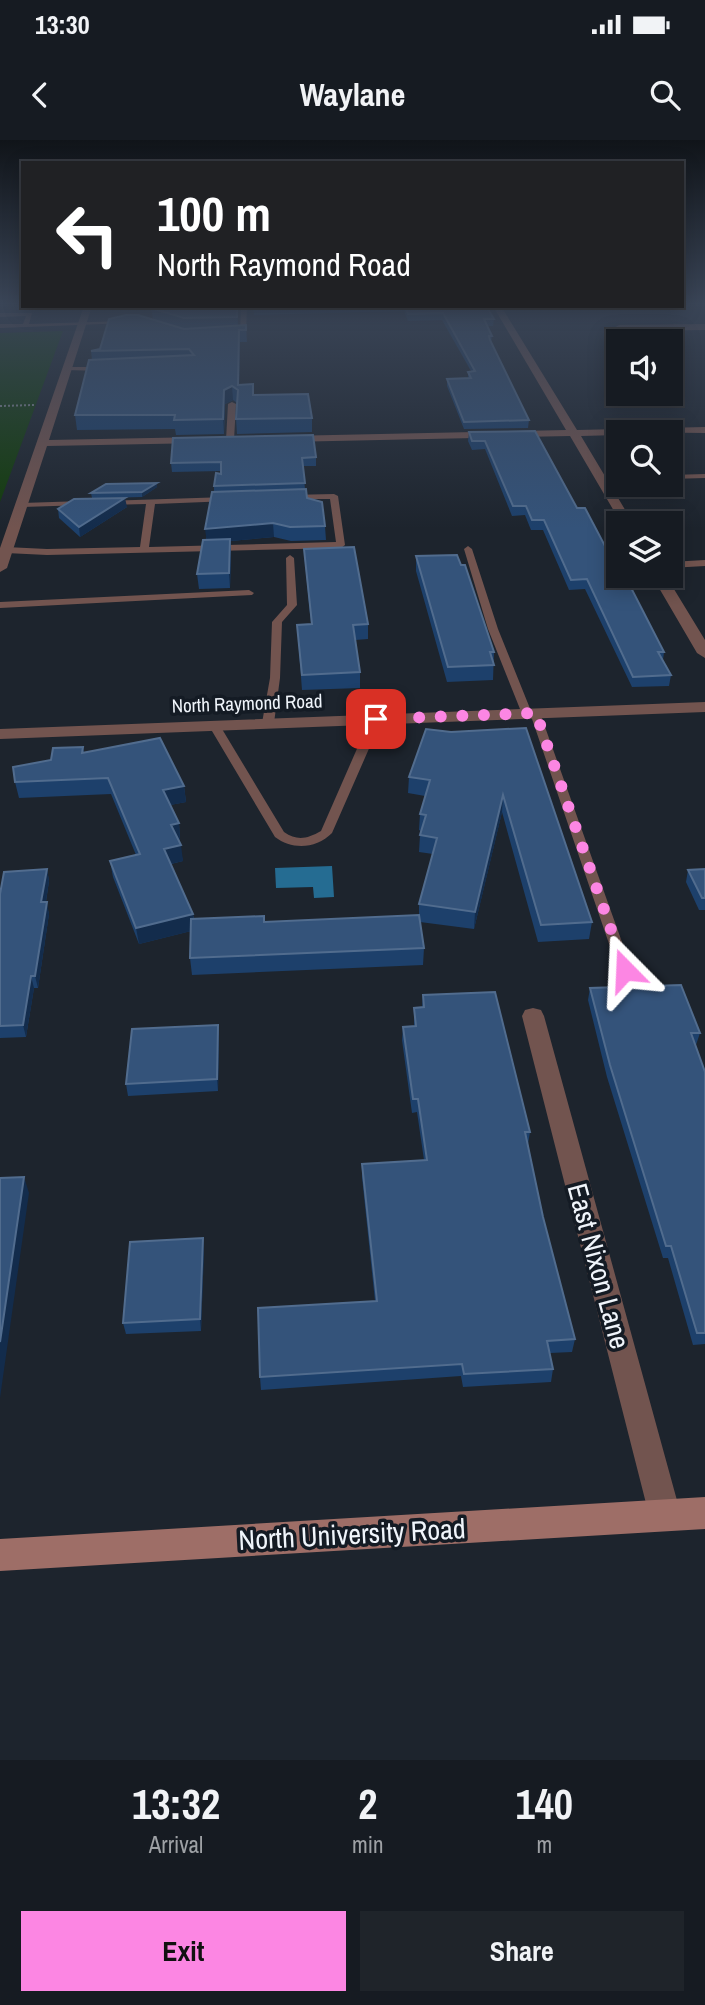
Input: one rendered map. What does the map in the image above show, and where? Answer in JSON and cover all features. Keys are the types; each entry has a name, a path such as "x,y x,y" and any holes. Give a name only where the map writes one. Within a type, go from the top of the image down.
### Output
{"main road":[{"name":"North University Road","path":"0,1555 705,1513"}],"street":[{"path":"2,560 64,378"},
{"path":"540,378 620,511"},
{"path":"683,431 705,430"},
{"path":"271,439 606,432"},
{"path":"43,443 244,439"},
{"path":"666,588 705,653"},
{"name":"North Raymond Road","path":"0,734 705,707"},
{"name":"East Nixon Lane","path":"533,1016 665,1516"}],"lane":[{"path":"230,440 232,404"},
{"path":"683,476 705,475"},
{"path":"600,479 606,479"},
{"path":"2,560 145,550 341,545 334,496 282,498"},
{"path":"22,505 242,499"},
{"path":"145,550 151,502"},
{"path":"468,549 493,629 531,713 625,970"},
{"path":"268,723 275,678 277,622 292,606 290,558"},
{"path":"683,564 705,563"},
{"path":"0,605 249,593"},
{"path":"215,726 279,834 286,840 302,843 326,833 376,719"}],"path":[{"path":"0,406 55,405"}],"green space":[{"path":"0,378 46,378 0,502"}],"water":[{"path":"332,866 334,897 314,898 313,887 276,888 275,868"}],"building":[{"path":"85,378 238,378 238,385 253,384 253,395 308,394 312,418 236,419 238,390 232,386 224,390 223,419 174,420 175,415 75,415"},
{"path":"508,378 529,420 464,422 447,379"},
{"path":"535,431 577,508 585,508 606,548 606,588 631,588 664,652 658,652 671,675 633,677 587,579 571,580 544,520 532,520 526,506 513,506 485,441 472,441 469,432"},
{"path":"313,435 316,457 302,458 305,483 214,486 216,473 221,474 221,462 171,463 173,438"},
{"path":"157,483 142,492 91,493 106,484"},
{"path":"306,489 307,498 322,502 325,526 290,527 273,523 205,529 212,492"},
{"path":"125,498 79,527 58,509 74,499"},
{"path":"230,539 229,573 197,574 203,540"},
{"path":"354,547 368,624 353,625 360,672 302,675 297,625 312,624 304,549"},
{"path":"457,555 461,565 465,565 494,652 490,652 494,665 448,667 416,556"},
{"path":"526,728 592,922 541,925 503,795 475,912 419,904 437,838 420,835 426,815 420,814 430,780 409,777 426,729 451,732"},
{"path":"160,738 184,786 163,790 179,823 171,825 181,845 164,849 193,914 136,928 110,861 140,854 108,778 15,782 13,767 51,760 53,748 83,747 82,753"},
{"path":"47,869 41,902 47,902 35,976 31,976 23,1025 0,1026 0,894 4,872"},
{"path":"705,869 705,898 702,898 688,870"},
{"path":"419,915 424,948 190,958 191,919 264,916 264,922"},
{"path":"681,985 700,1033 691,1033 705,1072 705,1333 697,1333 671,1246 666,1246 610,1065 590,988"},
{"path":"495,992 530,1132 525,1132 543,1217 575,1339 547,1341 553,1369 464,1374 462,1364 260,1377 258,1308 377,1301 362,1164 427,1160 418,1099 413,1099 403,1027 416,1026 414,1008 424,1007 423,995"},
{"path":"218,1025 217,1079 126,1084 132,1029"},
{"path":"24,1177 0,1342 0,1178"},
{"path":"203,1238 200,1319 123,1323 130,1242"}],"route":[{"path":"376,719 536,713 597,898 625,970"}]}
